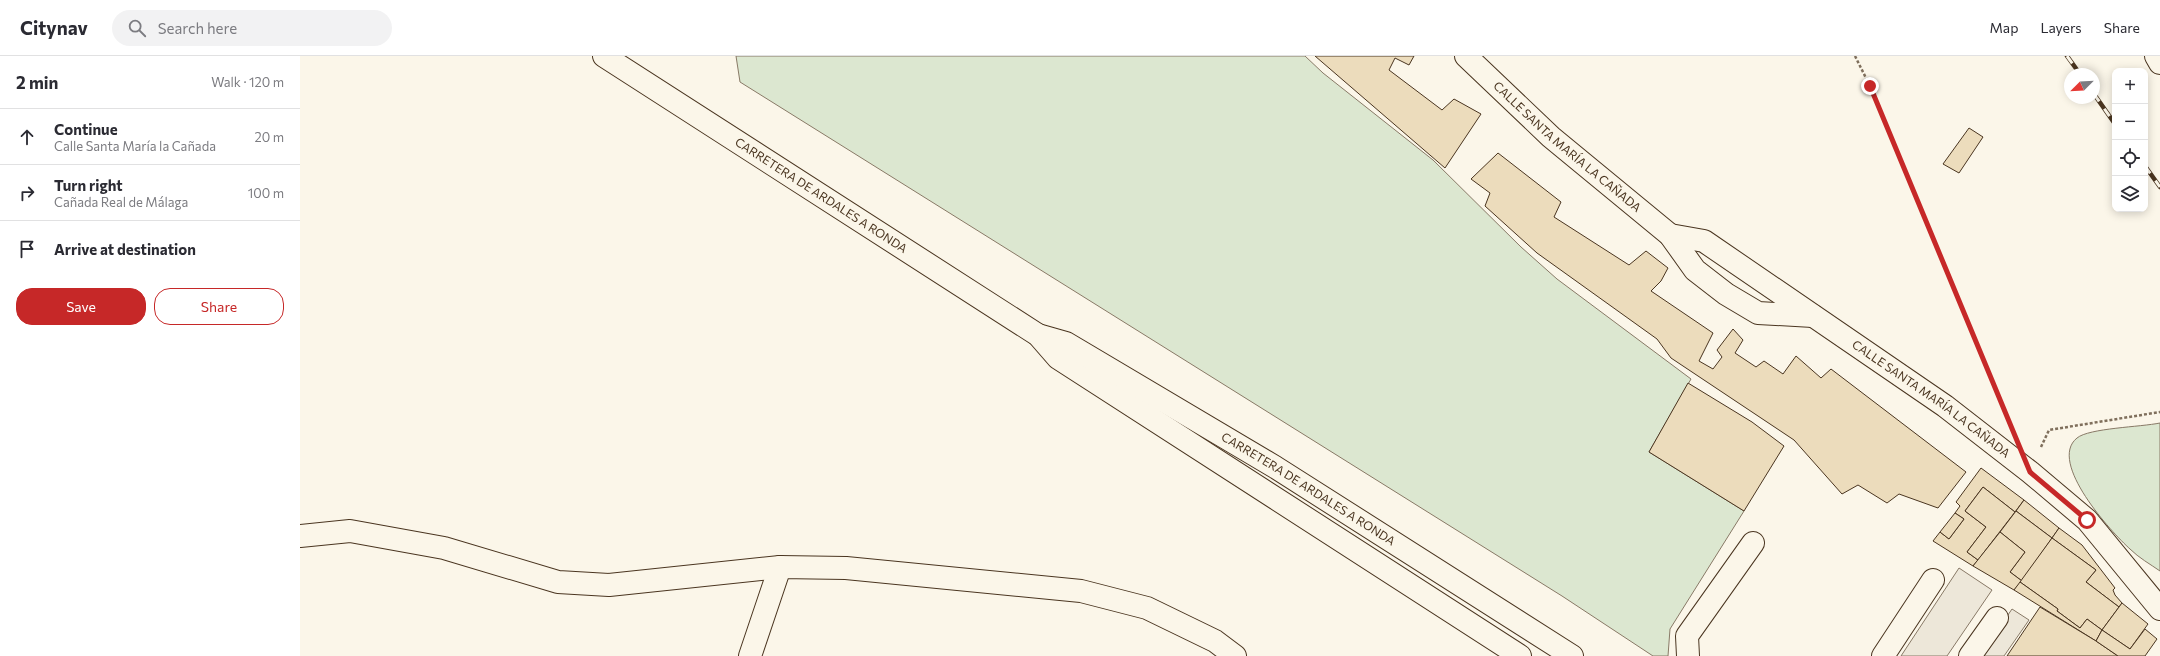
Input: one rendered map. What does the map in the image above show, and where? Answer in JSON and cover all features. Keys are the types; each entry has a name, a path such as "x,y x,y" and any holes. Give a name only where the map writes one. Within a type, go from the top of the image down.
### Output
{"street":[{"name":"CARRETERA DE ARDALES A RONDA","path":"604,56 1038,335 1058,358 1520,656"},
{"name":"CALLE SANTA MARÍA LA CAÑADA","path":"1466,56 1551,137 1670,235 1695,270 1726,294 1758,313 1813,316"},
{"path":"2156,56 2160,63"},
{"name":"CALLE SANTA MARÍA LA CAÑADA","path":"1670,235 1704,241 1945,406 2030,472 2087,520 2160,609"},
{"name":"CARRETERA DE ARDALES A RONDA","path":"1038,335 1066,343 1275,467 1572,656"},
{"path":"300,536 350,531 379,536 444,548 558,582 609,585 780,566 846,568 1081,591 1147,608 1215,641 1235,656"},
{"path":"1688,656 1687,636 1753,543"},
{"path":"750,656 780,566"},
{"path":"1883,656 1933,580"},
{"path":"1970,656 1997,618"},
{"path":"1519,622 1549,656"}],"path":[{"path":"1855,56 1870,86 2012,428"},
{"path":"2030,472 2049,430 2160,412"}],"green space":[{"path":"736,56 1305,56 1323,73 1433,160 1521,247 1557,279 1691,379 1649,452 1744,511 1670,629 1668,656 1653,656 1562,596 740,82"},
{"path":"2160,423 2160,571 2133,552 2121,541 2097,513 2076,479 2070,463 2070,449 2077,438 2092,432"}],"shaded area":[{"path":"1959,568 1992,590 1947,656 1901,656"},
{"path":"2012,609 2029,620 2004,656 1980,656"}],"building":[{"path":"1315,56 1414,56 1409,65 1395,58 1389,70 1442,110 1454,99 1481,114 1445,168"},
{"path":"1969,128 1983,137 1959,173 1943,164"},
{"path":"1498,153 1561,202 1554,217 1629,265 1646,251 1668,268 1661,281 1651,291 1713,333 1699,361 1713,369 1722,357 1717,350 1733,329 1743,340 1735,353 1756,367 1764,361 1783,374 1796,356 1821,378 1831,369 1966,472 1938,508 1899,494 1887,503 1858,485 1842,494 1794,440 1671,358 1657,339 1537,253 1485,206 1490,193 1471,179"},
{"path":"1688,383 1752,422 1784,446 1744,511 1649,452"},
{"path":"1981,468 2024,500 2015,512 1983,487 1965,511 1986,527 1967,552 1978,560 1973,566 1933,541 1940,532 1949,539 1964,519 1955,513 1960,506 1956,502"},
{"path":"1983,487 2015,512 1978,560 1967,552 1986,527 1965,511"},
{"path":"2024,500 2059,528 2052,538 2016,511"},
{"path":"2016,511 2052,538 2022,581 2010,572 2025,552 2000,532"},
{"path":"1955,513 1964,519 1949,539 1940,532"},
{"path":"2059,528 2082,545 2115,588 2113,590 2115,595 2122,603 2119,607 2086,582 2096,570 2052,538"},
{"path":"2000,532 2025,552 2010,572 2022,581 2014,590 1973,566"},
{"path":"2052,538 2096,570 2086,582 2119,607 2102,630 2087,619 2080,628 2057,611 2058,609 2020,582"},
{"path":"2020,582 2058,609 2057,611 2080,628 2087,619 2102,630 2096,641 2014,590"},
{"path":"2122,603 2148,624 2130,649 2102,630"},
{"path":"2040,607 2096,641 2118,656 2007,656"},
{"path":"2145,629 2157,639 2145,656 2118,656 2096,641 2102,630 2130,649"}],"railway":[{"path":"2067,56 2076,68"},
{"path":"2100,103 2112,120"},
{"path":"2148,170 2160,187"}],"route":[{"path":"1870,86 2030,472 2087,520"}]}
